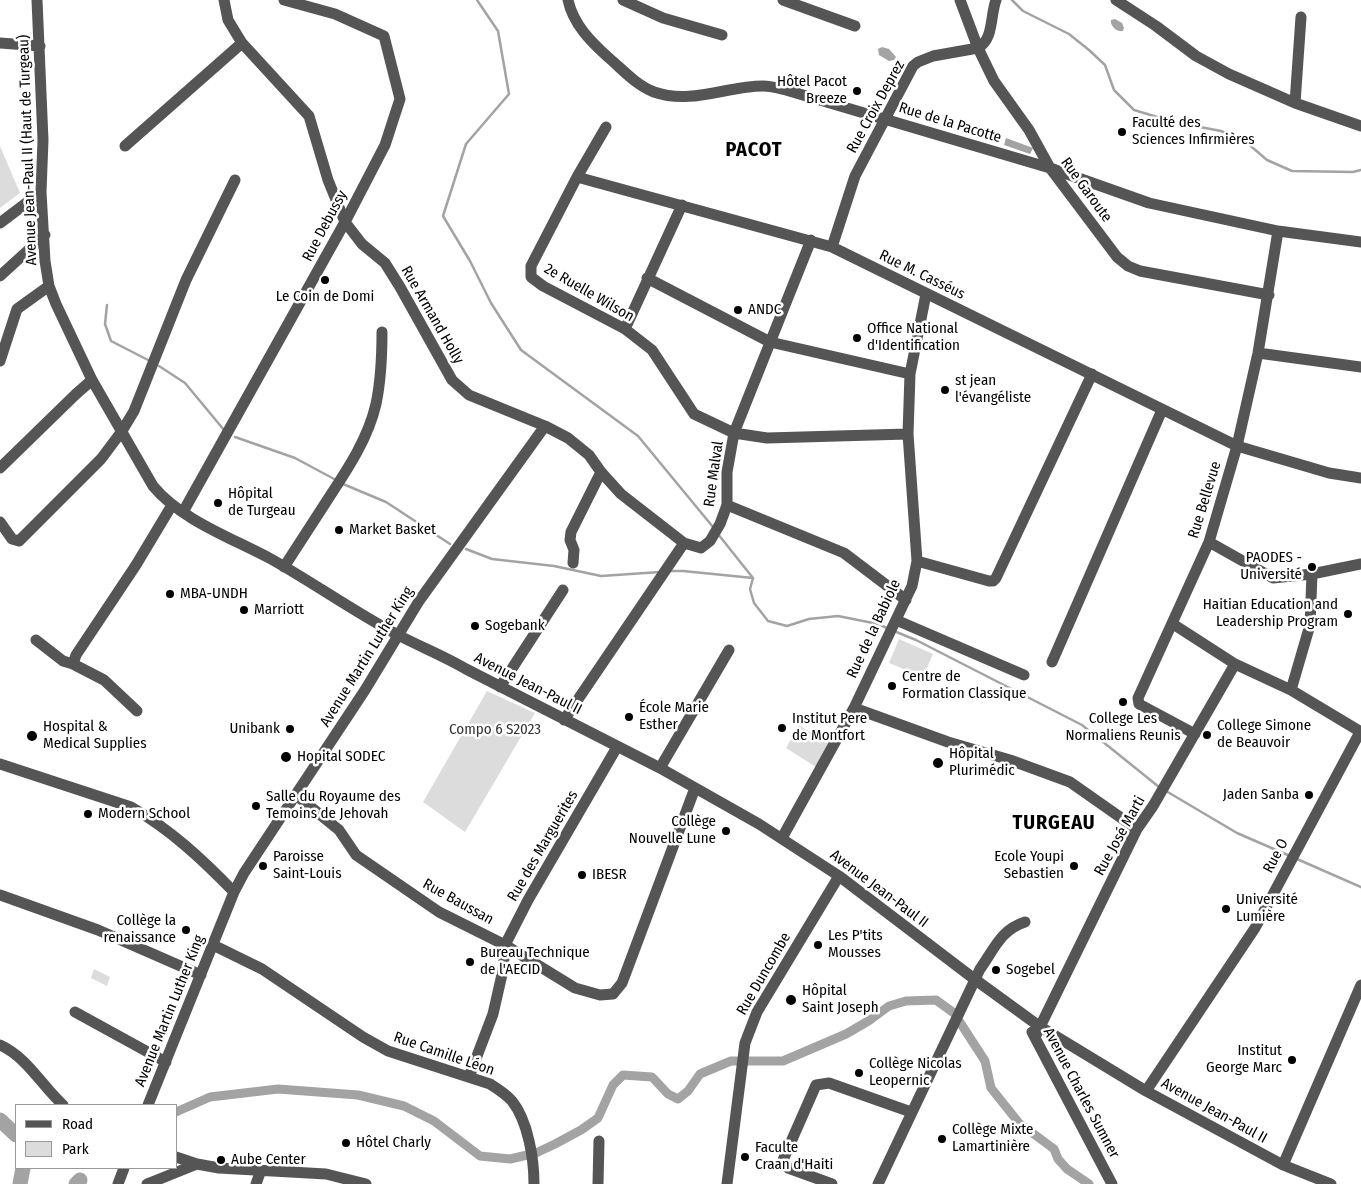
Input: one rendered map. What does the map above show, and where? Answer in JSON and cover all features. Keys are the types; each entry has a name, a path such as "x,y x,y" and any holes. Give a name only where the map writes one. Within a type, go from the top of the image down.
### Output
{"street":[{"name":"Avenue Jean-Paul II (Haut de Turgeau)","path":"37,0 43,140 41,192 45,234 45,260 49,286 56,304 92,380 153,486 162,498 183,512 284,566"},
{"name":"Rue Armand Holly","path":"224,0 228,20 242,43 309,116 328,180 345,222 362,244 385,262 452,380 469,395 545,426 568,438 589,455 601,472 621,494 684,543"},
{"name":"Rue Debussy","path":"183,512 345,222 385,145 400,99 384,36 334,14 284,0"},
{"name":"Rue de la Pacotte","path":"568,0 570,10 577,23 595,46 636,82 654,92 673,96 692,96 764,86 786,90 1050,168 1149,203 1278,231 1361,242"},
{"path":"623,0 663,18 722,35"},
{"path":"783,0 855,26"},
{"name":"Rue Garoute","path":"960,0 978,48 994,81 1029,130 1050,168 1117,257 1128,266 1140,271 1269,295"},
{"path":"978,48 989,37 996,0"},
{"path":"1116,0 1156,26 1196,56 1229,74 1295,102 1361,126"},
{"path":"1295,102 1301,18"},
{"path":"0,43 40,46"},
{"path":"125,146 242,43"},
{"name":"Rue Croix Deprez","path":"832,247 855,176 908,75 918,62 933,56 978,48"},
{"name":"2e Ruelle Wilson","path":"606,127 577,177 531,266 531,277 543,286 625,329 652,350 694,414 734,433 767,438 908,434"},
{"name":"Rue M. Casséus","path":"577,177 832,247 1237,446 1329,473 1361,478"},
{"path":"0,522 12,539 19,541 101,459 122,431 134,411 186,280 235,180"},
{"path":"0,222 41,192"},
{"path":"625,329 682,205"},
{"name":"Rue Bellevue","path":"1195,734 1139,704 1137,701 1209,542 1237,446 1258,353 1278,231"},
{"path":"0,276 45,234"},
{"name":"Rue Malval","path":"684,543 701,548 710,541 720,524 727,505 727,472 734,433 811,240"},
{"path":"647,278 770,342 910,374"},
{"path":"0,361 17,309 49,286"},
{"name":"Rue de la Babiole","path":"782,838 854,708 912,586 917,561 908,434 910,374 926,294"},
{"path":"284,566 340,481 360,445 376,404 382,366 382,332"},
{"path":"1258,353 1361,367"},
{"path":"917,561 989,581 993,581 996,578 1092,374"},
{"path":"0,468 92,380"},
{"path":"1052,662 1162,410"},
{"name":"Avenue Martin Luther King","path":"148,1104 234,892 260,848 365,690 428,588 545,426"},
{"path":"573,563 574,550 570,540 571,532 601,472"},
{"path":"73,664 76,655 136,565 172,505"},
{"path":"727,505 844,553 906,600"},
{"path":"1209,542 1273,578 1312,574 1361,564"},
{"path":"564,720 684,543"},
{"name":"Avenue Jean-Paul II","path":"284,566 398,635 447,658 660,768 782,838 839,876 974,980 1023,1015 1037,1032 1283,1165 1331,1184"},
{"path":"1290,690 1310,625 1312,574"},
{"path":"500,686 563,590"},
{"path":"1173,624 1235,664 1290,690 1361,732"},
{"path":"893,626 1024,675"},
{"path":"36,640 64,662 73,664 104,680 137,711"},
{"path":"660,768 728,650"},
{"name":"Rue José Marti","path":"1037,1032 1137,829 1168,781 1235,664"},
{"path":"854,708 948,742 1010,760 1070,782 1137,829"},
{"name":"Rue O","path":"1146,1091 1255,928 1361,732"},
{"name":"Rue des Marguerites","path":"469,1077 493,1014 503,970 505,945 528,900 617,747"},
{"path":"0,764 131,807 150,818 190,849 234,892"},
{"name":"Rue Baussan","path":"296,795 339,830 356,855 439,912 505,945 575,988 600,995 613,994 622,983 695,788"},
{"name":"Rue Duncombe","path":"727,1184 745,1044 757,1012 839,876"},
{"path":"0,895 98,930 201,975"},
{"path":"878,1184 974,980 993,947 1010,930 1025,922"},
{"name":"Rue Camille Léon","path":"213,945 262,968 355,1032 388,1051 490,1084 512,1101 520,1113 526,1130 534,1172 534,1184"},
{"path":"1283,1165 1361,985"},
{"path":"75,1012 166,1062"},
{"name":"Avenue Charles Sumner","path":"1037,1032 1112,1184"},
{"path":"0,1045 24,1060 62,1104"},
{"path":"832,1184 788,1168 783,1160 816,1085 829,1082 912,1112"},
{"path":"598,1184 599,1141"},
{"path":"178,1158 197,1164 220,1168 260,1170 366,1184"},
{"path":"147,1184 197,1164"},
{"path":"118,1184 124,1169"},
{"path":"256,1184 260,1170"}],"green space":[{"path":"0,146 20,193 0,208"},
{"path":"899,639 933,654 923,677 889,663"},
{"name":"Compo 6 S2023","path":"487,691 535,713 465,832 423,802"},
{"path":"799,725 829,744 816,767 786,748"},
{"path":"94,969 110,977 107,986 91,978"}],"shaded area":[{"path":"1115,19 1122,23 1123,31 1117,30 1111,23 1111,20"},
{"path":"882,47 889,49 896,57 894,60 889,61 879,55 878,49"},
{"path":"1006,138 1033,148 1030,154 1004,145"}],"waterway":[{"path":"477,0 498,31 509,94 466,144 443,216 470,261 491,303 521,350 638,436 713,527"},
{"path":"1012,0 1023,11 1069,34 1089,50 1105,65 1114,90 1134,110 1174,122 1221,131 1246,142 1267,160 1292,171 1353,172 1361,170"},
{"path":"107,305 105,324 111,341 150,361"},
{"path":"159,366 185,383 224,430"},
{"path":"235,437 295,458 336,480"},
{"path":"343,484 386,502 450,544"},
{"path":"718,534 753,578"},
{"path":"466,549 492,559 554,566 601,576 660,572"},
{"path":"670,571 753,578"},
{"path":"753,578 750,589 754,603 768,621 787,626 809,619 838,616 878,624 889,629"},
{"path":"894,631 916,640 1082,725 1159,787"},
{"path":"1166,791 1237,833 1290,856"},
{"path":"1297,859 1361,887"},
{"path":"178,1111 210,1097 278,1089 358,1095 404,1106 434,1121 480,1156 510,1159 536,1153 581,1130 598,1118 613,1085 623,1075 652,1077 668,1094 678,1099 688,1091 700,1074 731,1061 783,1061 846,1034 889,1006 906,1001 936,1000 954,1013 985,1061 991,1088 1019,1123 1054,1149 1058,1159 1067,1169 1089,1184"},
{"path":"0,1120 15,1134"},
{"path":"20,1184 23,1169"},
{"path":"76,1184 80,1180"}],"place":[{"name":"Hôtel Pacot Breeze","path":"857,91"},
{"name":"Faculté des Sciences Infirmières","path":"1122,132"},
{"name":"Le Coin de Domi","path":"325,280"},
{"name":"ANDC","path":"738,310"},
{"name":"Office National d'Identification","path":"857,338"},
{"name":"st jean l'évangéliste","path":"945,390"},
{"name":"Hôpital de Turgeau","path":"218,503"},
{"name":"Market Basket","path":"339,530"},
{"name":"PAODES - Université","path":"1312,567"},
{"name":"MBA-UNDH","path":"170,594"},
{"name":"Marriott","path":"244,610"},
{"name":"Haitian Education and Leadership Program","path":"1348,614"},
{"name":"Sogebank","path":"475,626"},
{"name":"Centre de Formation Classique","path":"892,686"},
{"name":"College Les Normaliens Reunis","path":"1123,702"},
{"name":"École Marie Esther","path":"629,717"},
{"name":"Institut Pere de Montfort","path":"782,728"},
{"name":"Unibank","path":"290,729"},
{"name":"College Simone de Beauvoir","path":"1207,735"},
{"name":"Hospital & Medical Supplies","path":"32,736"},
{"name":"Hopital SODEC","path":"286,757"},
{"name":"Hôpital Plurimédic","path":"938,763"},
{"name":"Jaden Sanba","path":"1309,795"},
{"name":"Salle du Royaume des Temoins de Jehovah","path":"256,806"},
{"name":"Modern School","path":"88,814"},
{"name":"Collège Nouvelle Lune","path":"726,831"},
{"name":"Paroisse Saint-Louis","path":"263,866"},
{"name":"Ecole Youpi Sebastien","path":"1074,866"},
{"name":"IBESR","path":"582,875"},
{"name":"Université Lumière","path":"1226,909"},
{"name":"Collège la renaissance","path":"186,930"},
{"name":"Les P'tits Mousses","path":"818,945"},
{"name":"Bureau Technique de l'AECID","path":"470,962"},
{"name":"Sogebel","path":"996,970"},
{"name":"Hôpital Saint Joseph","path":"791,1000"},
{"name":"Institut George Marc","path":"1292,1060"},
{"name":"Collège Nicolas Leopernic","path":"859,1073"},
{"name":"Collège Mixte Lamartinière","path":"942,1139"},
{"name":"Hôtel Charly","path":"346,1143"},
{"name":"Faculte Craan d'Haiti","path":"745,1157"},
{"name":"Aube Center","path":"221,1160"}],"district":[{"name":"PACOT","path":"754,150"},
{"name":"TURGEAU","path":"1054,823"}]}
